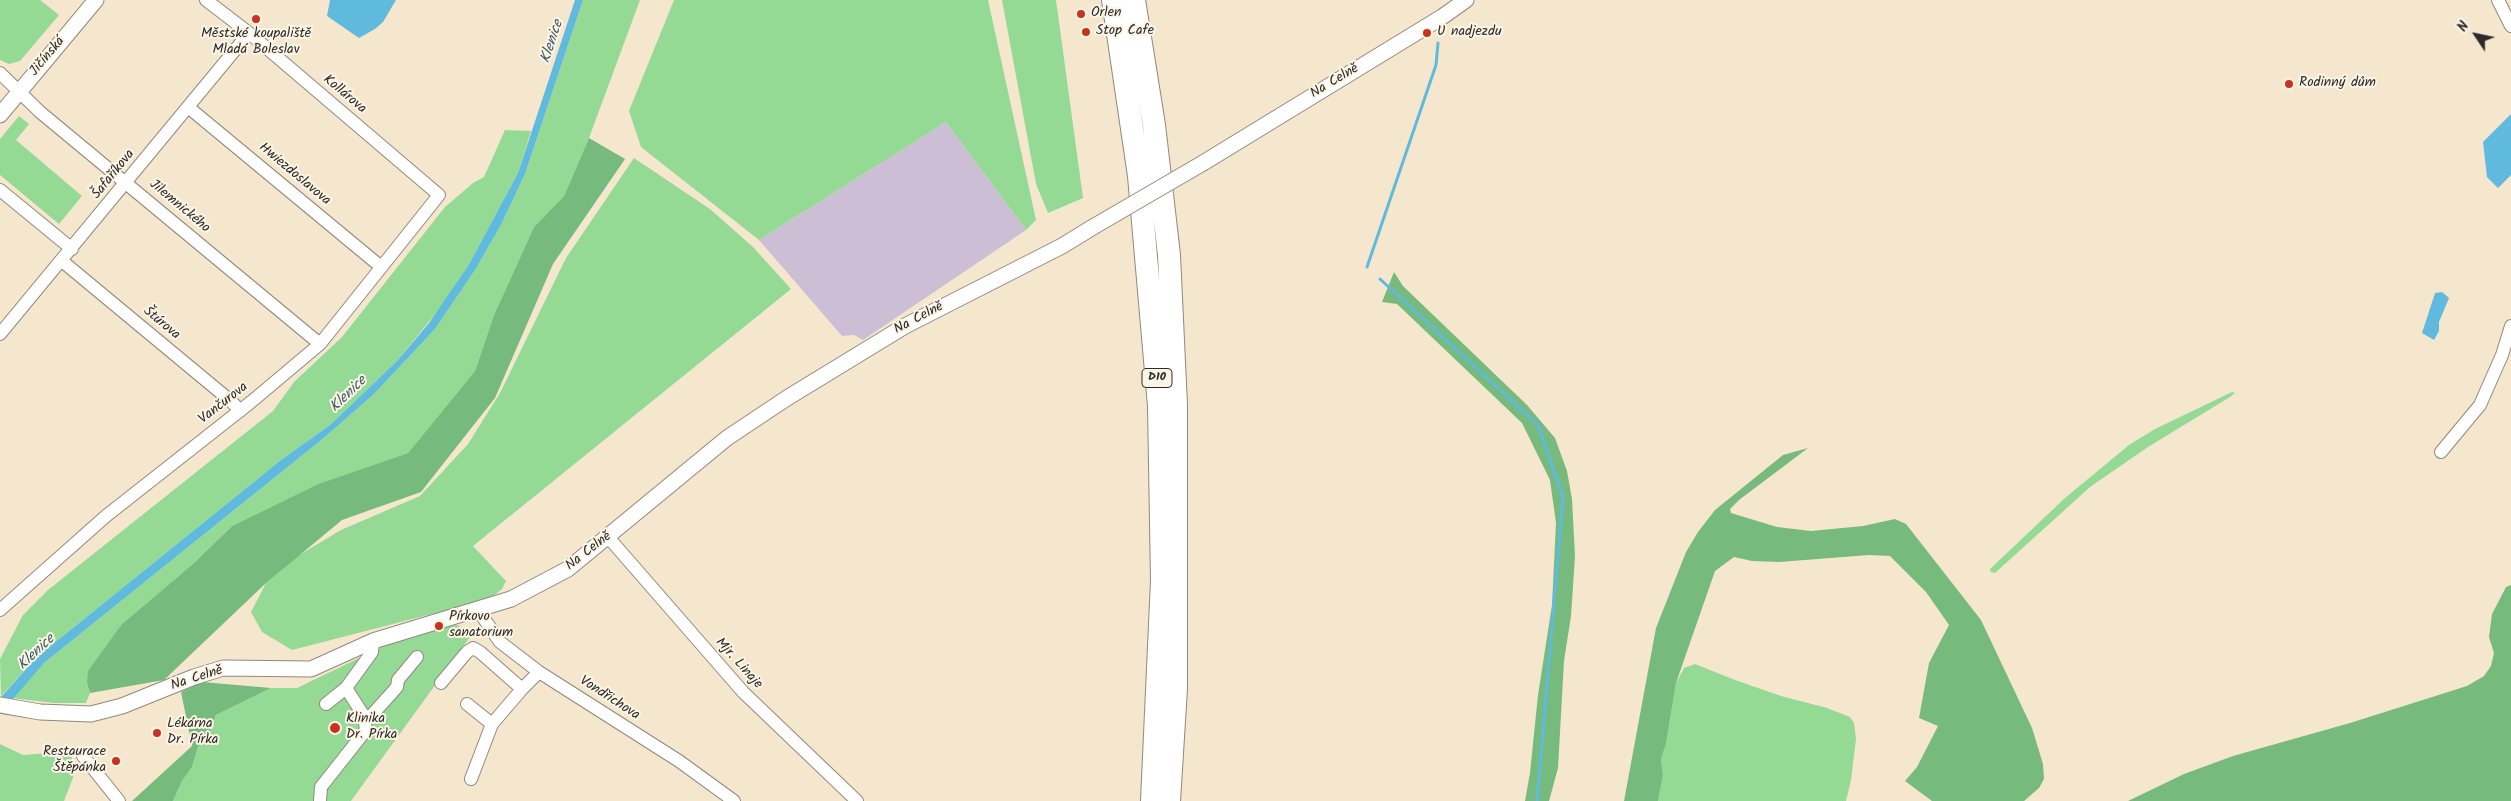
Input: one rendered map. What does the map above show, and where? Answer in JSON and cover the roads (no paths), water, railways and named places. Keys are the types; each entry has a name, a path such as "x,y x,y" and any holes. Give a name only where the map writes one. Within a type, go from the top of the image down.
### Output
{"highway":[{"name":"D10","path":"1114,0 1139,176 1159,406 1162,580 1152,801"},
{"name":"D10","path":"1134,0 1154,125 1168,255 1176,405 1176,669 1169,801"}],"street":[{"name":"Jičínská","path":"0,115 96,0"},
{"name":"Kollárova","path":"206,0 249,33 439,194"},
{"name":"Na Celně","path":"0,705 69,714 91,714 122,706 194,677 222,668 311,669 373,641 511,599 568,569 727,438 787,398 905,326 1049,252 1203,163 1466,0"},
{"path":"2498,0 2511,26"},
{"name":"Šafaříkova","path":"0,334 127,183 249,33"},
{"name":"Jilemnického","path":"0,73 18,93 320,344"},
{"name":"Jilemnického","path":"0,86 18,93"},
{"name":"Hwiezdoslavova","path":"188,107 380,266"},
{"path":"0,190 72,249"},
{"name":"Vančurova","path":"0,610 106,516 240,411 320,344 439,194"},
{"name":"Štúrova","path":"62,261 232,402 240,411"},
{"path":"2441,452 2480,405 2502,355 2511,326"},
{"name":"Mjr. Linaje","path":"608,537 748,698 857,801"},
{"name":"Vondřichova","path":"478,610 500,642 539,672 679,761 734,801"},
{"path":"326,704 346,688 372,652 373,641"},
{"path":"441,683 467,652 473,648 522,688"},
{"path":"364,716 371,716 395,689 398,680 417,657"},
{"path":"471,779 492,724 522,688 539,672"},
{"path":"320,801 321,787 366,730 364,716 346,688"},
{"path":"467,704 492,724"},
{"path":"83,756 120,801"}],"water":[{"path":"330,0 396,0 383,22 359,38 327,16"},
{"path":"575,0 583,0 525,174 501,225 475,270 435,329 374,394 325,437 44,663 0,714 0,698 37,657 281,460 330,425 397,361 429,323 468,266 518,173"},
{"path":"2511,114 2511,175 2498,188 2487,177 2483,142"},
{"path":"2442,292 2449,298 2439,322 2439,331 2434,340 2422,333 2435,293"}],"waterway":[{"path":"1367,267 1436,65 1438,43"},
{"path":"1380,279 1538,425 1563,497 1537,801"}],"place":[{"name":"Orlen","path":"1081,14"},
{"name":"Městské koupaliště Mladá Boleslav","path":"256,19"},
{"name":"Stop Cafe","path":"1086,32"},
{"name":"U nadjezdu","path":"1427,33"},
{"name":"Rodinný dům","path":"2289,84"},
{"name":"Pírkovo sanatorium","path":"439,626"},
{"name":"Klinika Dr. Pírka","path":"335,728"},
{"name":"Lékárna Dr. Pírka","path":"157,733"},
{"name":"Restaurace Štěpánka","path":"116,761"}],"water label":[{"name":"Klenice","path":"553,42"},
{"name":"Klenice","path":"349,395"},
{"name":"Klenice","path":"37,653"}]}
